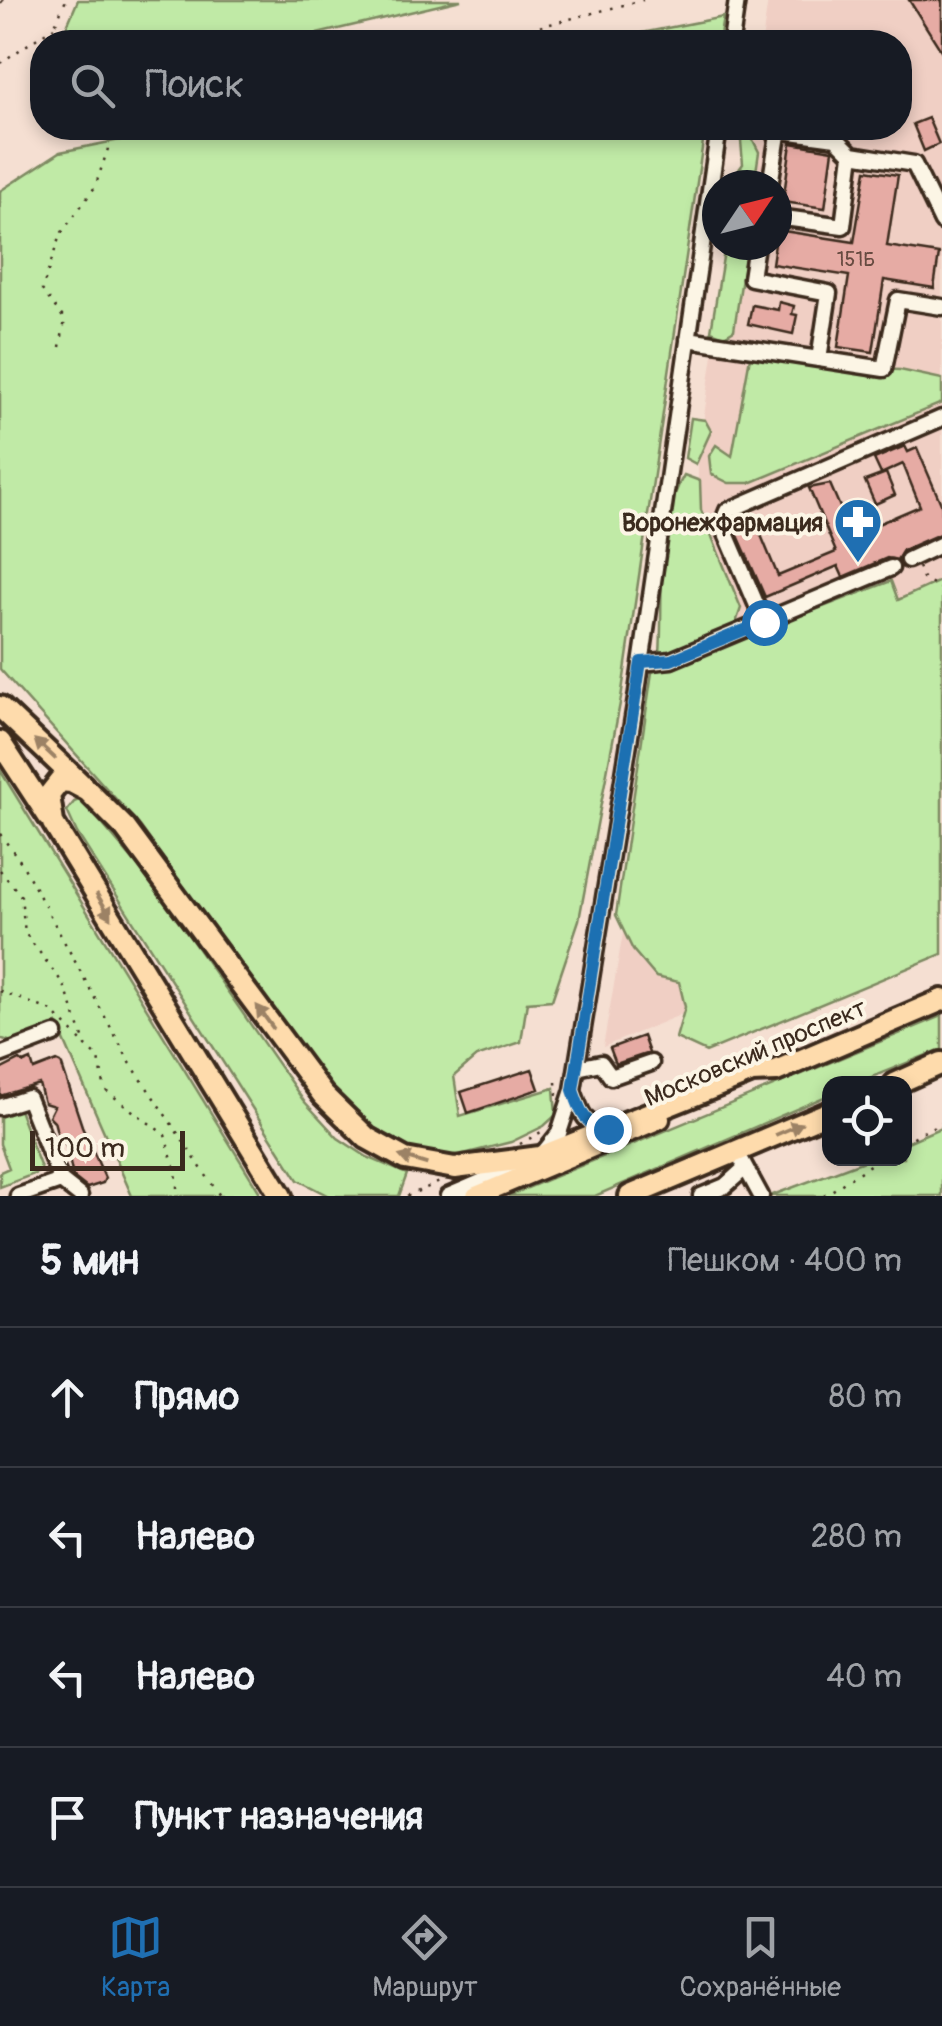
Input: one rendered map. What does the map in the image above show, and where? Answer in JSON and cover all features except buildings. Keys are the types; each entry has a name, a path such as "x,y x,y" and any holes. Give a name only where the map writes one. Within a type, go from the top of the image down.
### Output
{"highway":[{"path":"0,707 124,828 324,1095 366,1138 404,1159 441,1166 487,1166 540,1157 752,1072 776,1071"},
{"path":"0,742 280,1196"},
{"path":"53,823 48,800 55,785 65,781 88,791"},
{"name":"Московский проспект","path":"776,1071 942,1000"},
{"path":"912,1076 942,1063"},
{"path":"630,1196 741,1160 822,1116"}],"main road":[{"name":"Московский проспект","path":"476,1196 776,1071"}],"street":[{"path":"733,30 738,0"},
{"path":"716,170 718,140"},
{"path":"772,170 777,140"},
{"path":"838,140 852,154 914,164 942,222"},
{"path":"792,219 843,226 852,154"},
{"path":"448,1196 540,1157 559,1133 573,1090 688,339 705,260"},
{"path":"753,260 750,278 829,293 818,359"},
{"path":"688,339 884,368 898,300 942,307"},
{"path":"764,622 722,524 727,512 942,418"},
{"path":"911,559 942,544"},
{"path":"641,662 671,660 891,568"},
{"path":"0,1055 55,1034"},
{"path":"577,1068 601,1063 610,1077 650,1063"},
{"path":"573,1090 586,1121 608,1129"},
{"path":"0,1108 28,1098 61,1181 80,1196"},
{"path":"701,1196 725,1186 741,1160 762,1196"},
{"path":"18,1196 61,1181"}],"path":[{"path":"53,30 66,0"},
{"path":"527,30 643,0"},
{"path":"49,30 54,27"},
{"path":"0,62 30,43"},
{"path":"60,347 66,320 42,290 60,235 95,187 111,140"},
{"path":"911,559 923,578 942,589"},
{"path":"0,834 21,862 129,1062 220,1196"},
{"path":"0,870 22,896 25,933 64,985 86,1046"},
{"path":"0,992 52,1010 99,1058 105,1090 165,1135 177,1178 177,1196"},
{"path":"556,1082 558,1097"},
{"path":"912,1138 942,1122"},
{"path":"520,1144 546,1130"},
{"path":"824,1196 868,1166"},
{"path":"407,1196 453,1176"}],"shaded area":[{"path":"768,0 942,0 942,906 603,1047 698,489 698,457 727,260 792,260 792,170 742,170 747,140 912,140 912,30 764,30"}],"green space":[{"path":"78,0 461,0 334,30 65,30"},
{"path":"723,17 721,30 657,30"},
{"path":"120,140 703,140 621,698 579,920 552,1000 527,1002 521,1042 476,1057 454,1076 460,1116 554,1088 556,1115 544,1126 511,1142 444,1159 396,1145 362,1122 315,1069 140,826 0,669 0,191 60,152"},
{"path":"753,140 759,152 756,170 738,170 743,164 741,141"},
{"path":"723,260 745,260 734,330 724,336 711,331"},
{"path":"750,357 818,366 900,370 942,379 942,403 750,483 729,483 711,474 709,456 716,445 732,456"},
{"path":"691,418 705,420 711,431 696,464 685,458"},
{"path":"684,475 700,481 701,510 741,608 735,626 705,644 660,654 664,539 668,516"},
{"path":"942,580 942,954 706,1052 676,1038 685,1007 679,982 656,977 633,950 616,915 652,672 891,581 898,600"},
{"path":"0,770 259,1196 132,1196 57,1024 14,1043 0,1038"},
{"path":"81,799 153,884 303,1100 338,1138 367,1157 407,1174 399,1196 329,1196 298,1180 77,833 67,811"},
{"path":"942,1016 942,1049 874,1076 822,1076 822,1098 595,1196 508,1196"},
{"path":"18,1107 42,1171 0,1187 0,1172 9,1168 0,1144 0,1114"},
{"path":"942,1127 942,1196 770,1196 850,1166 912,1166 912,1140"}],"railway":[{"path":"0,4 3,0"}],"place":[{"name":"Воронежфармация","path":"858,564"}],"route":[{"path":"608,1129 586,1121 573,1090 641,662 671,660 764,622"}]}
